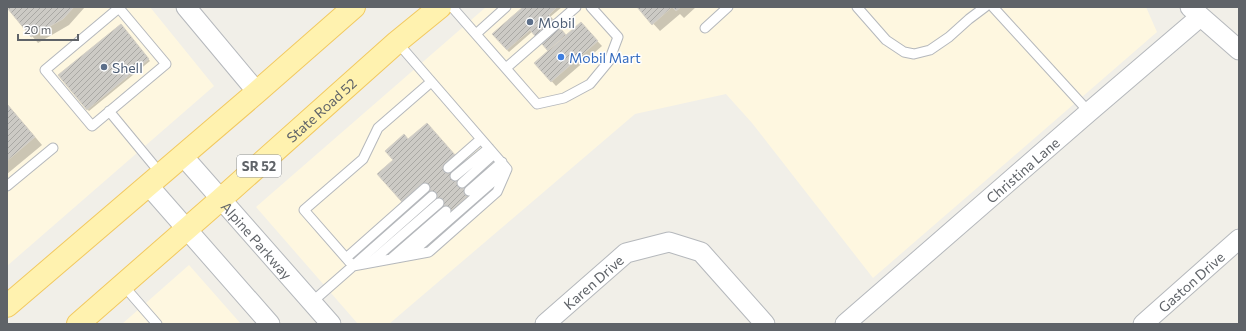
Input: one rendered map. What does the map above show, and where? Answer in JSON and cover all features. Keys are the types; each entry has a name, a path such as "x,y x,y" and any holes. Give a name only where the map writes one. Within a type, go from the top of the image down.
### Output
{"main road":[{"path":"7,306 354,7"},
{"name":"State Road 52","path":"78,324 187,230 397,42 440,7"}],"street":[{"path":"186,7 257,92"},
{"path":"1195,12 1239,50"},
{"name":"Christina Lane","path":"845,324 1089,112 1195,12"},
{"name":"Alpine Parkway","path":"182,156 331,324"},
{"path":"154,180 187,230 270,324"},
{"name":"Gaston Drive","path":"1143,324 1239,240"},
{"name":"Karen Drive","path":"545,324 626,253 670,242 701,252 765,324"}],"lane":[{"path":"120,7 166,64 92,126 45,70 120,7"},
{"path":"452,7 537,104 564,98 590,84 609,61 618,37 591,7"},
{"path":"476,34 506,7"},
{"path":"506,68 576,7"},
{"path":"705,28 728,7"},
{"path":"857,7 886,40 904,52 914,54 930,50 949,37 968,19 985,7"},
{"path":"993,7 1089,112"},
{"path":"397,42 504,166"},
{"path":"353,266 304,210 363,159 378,128 432,82"},
{"path":"109,111 154,180"},
{"path":"448,168 482,139"},
{"path":"7,186 53,148"},
{"path":"458,180 492,151"},
{"path":"353,266 429,252 497,192 504,166"},
{"path":"469,191 504,166"},
{"path":"346,258 425,188"},
{"path":"312,302 353,266 436,199 370,263"},
{"path":"391,259 446,211"},
{"path":"123,285 157,324"}],"shaded area":[{"path":"7,7 150,7 214,86 7,266"},
{"path":"486,7 1146,7 1157,32 873,278 752,123 726,94 635,114 389,324 358,324 256,207"},
{"path":"189,265 241,324 122,324"}],"building":[{"path":"10,7 74,7 63,19 31,37 8,9"},
{"name":"Mobil","path":"523,7 557,7 549,15 566,35 548,51 530,30 507,50 492,34"},
{"path":"637,7 672,7 652,25"},
{"path":"672,7 681,7 676,11"},
{"name":"Mobil Mart","path":"581,22 598,41 551,82 534,63"},
{"name":"Shell","path":"121,24 149,59 87,110 58,75"},
{"path":"7,104 35,137 7,161"},
{"path":"427,123 456,156 446,165 471,193 448,213 422,184 402,202 377,174 393,160 385,151 404,134 408,139"}],"place":[{"name":"Mobil","path":"530,22"},
{"name":"Mobil Mart","path":"561,57"},
{"name":"Shell","path":"104,67"}]}
